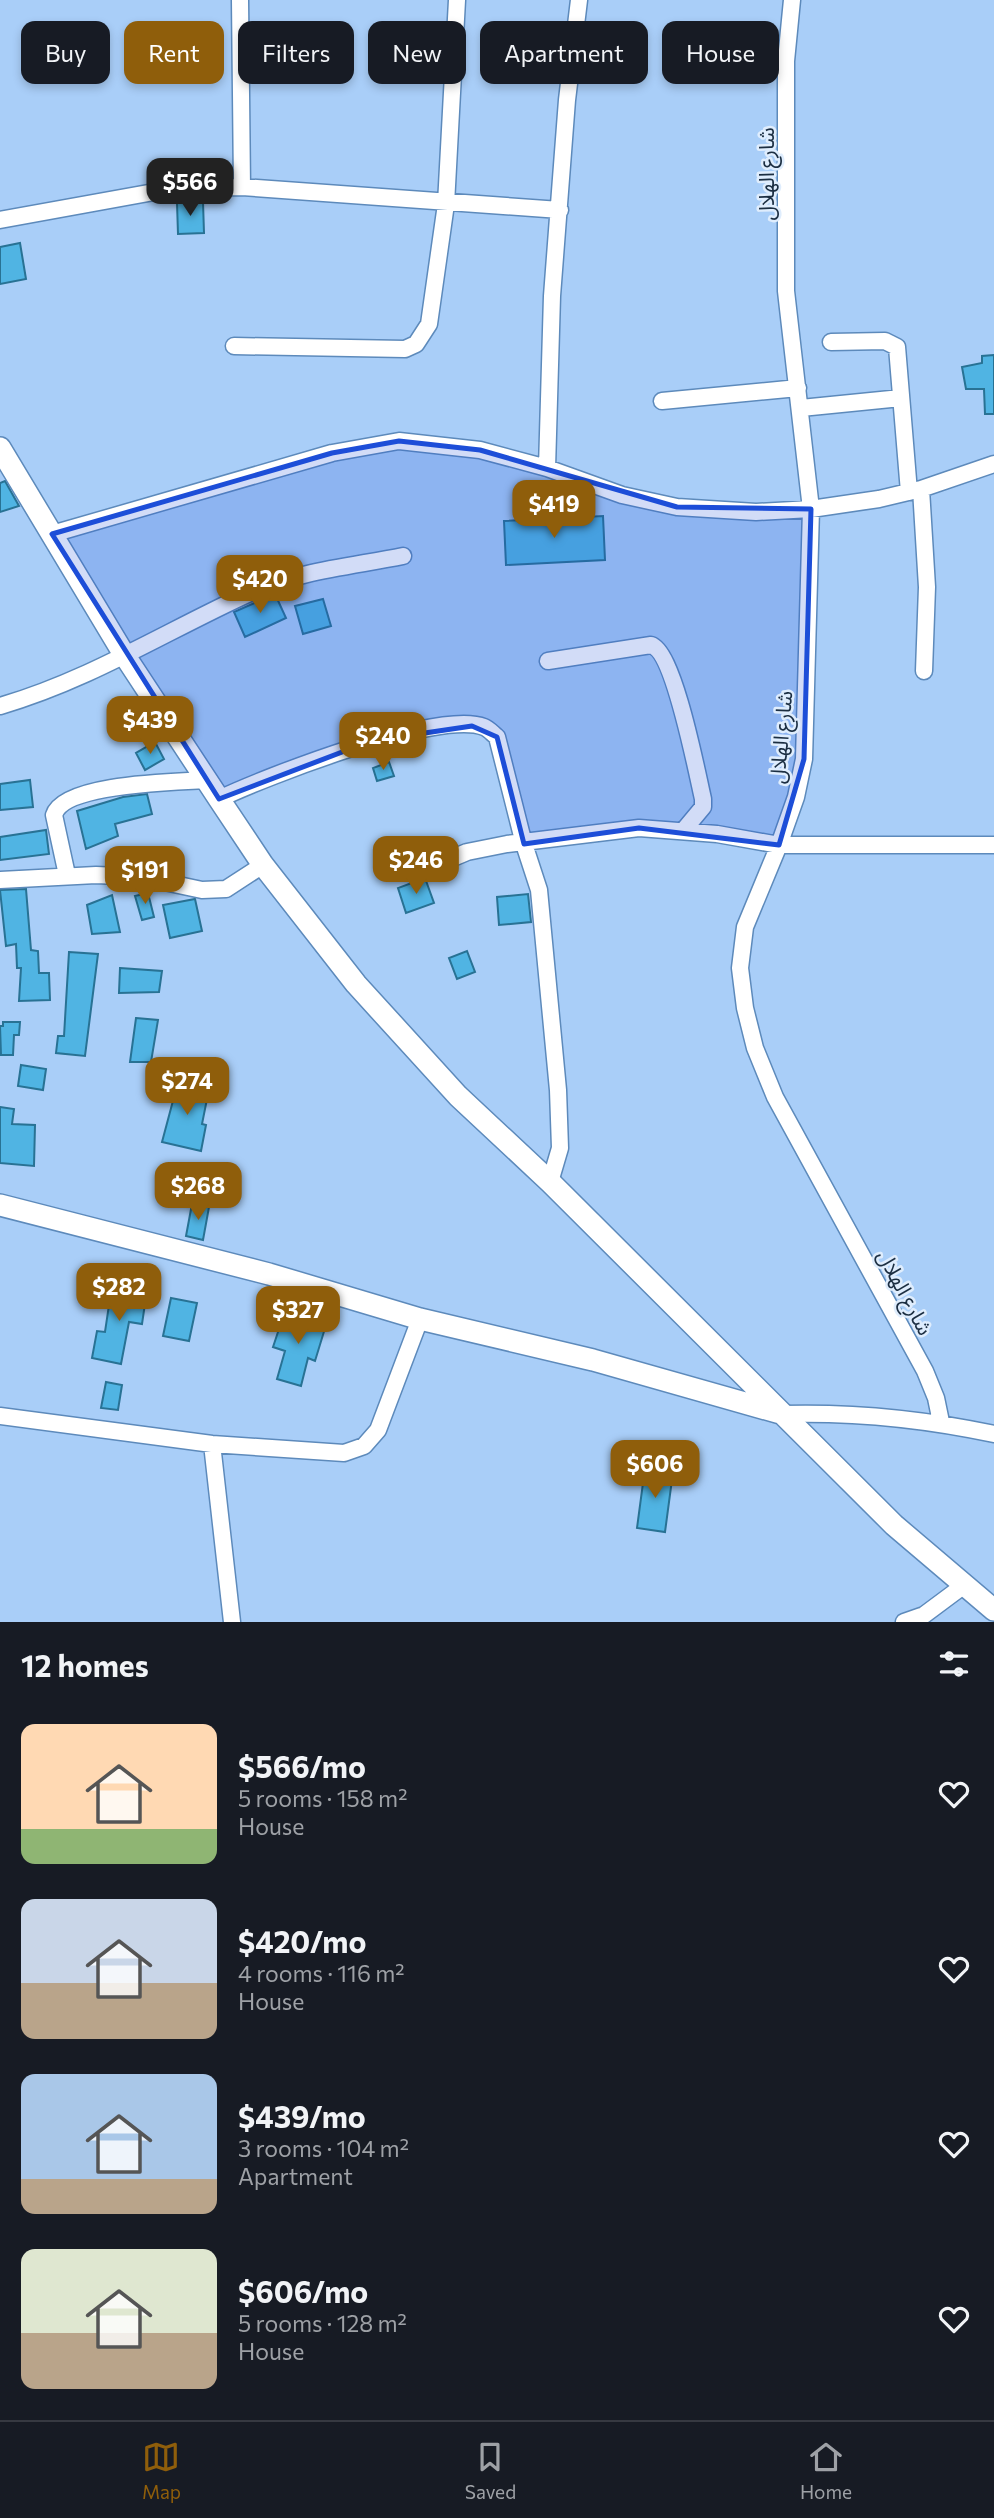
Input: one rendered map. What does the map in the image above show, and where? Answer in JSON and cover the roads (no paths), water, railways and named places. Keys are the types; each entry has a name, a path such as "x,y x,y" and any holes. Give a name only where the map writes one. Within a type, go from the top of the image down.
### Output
{"street":[{"path":"240,0 242,187"},
{"path":"234,346 405,349 416,344 429,324 446,204 457,0"},
{"path":"547,468 552,296 567,100 579,0"},
{"name":"شارع الهلال","path":"792,0 786,61 786,291 811,509 804,759 796,797 745,927 740,968 755,1048 775,1097 925,1371 936,1398 941,1422"},
{"path":"0,220 176,188 242,187 446,204 560,210"},
{"path":"831,342 892,343 899,355 901,398 928,587 923,671"},
{"path":"662,401 798,388"},
{"path":"801,408 901,398"},
{"path":"52,534 332,453 399,442 480,450 547,468 622,495 677,507 756,512 811,509 915,491 994,464"},
{"path":"2,455 125,656 263,866 356,984 449,1086 550,1182 894,1525 994,1610"},
{"path":"0,706 75,680 254,591 295,578 403,556"},
{"path":"548,661 651,645 661,651 680,706 703,799 702,807 683,831"},
{"path":"219,799 371,741 432,728 485,727 497,737 524,844 539,890 558,1090 560,1148 550,1182"},
{"path":"67,875 54,815 61,805 99,789 206,780"},
{"path":"436,865 467,852 639,828 683,831 779,845 994,845"},
{"path":"0,880 67,875 141,877 202,890 226,889 263,866"},
{"path":"0,1205 269,1274 420,1319 593,1360 782,1414 878,1416 941,1422 994,1434"},
{"path":"0,1416 212,1444 344,1452 364,1446 378,1430 420,1319"},
{"path":"212,1444 232,1622"},
{"path":"904,1622 924,1615 963,1586"}]}
